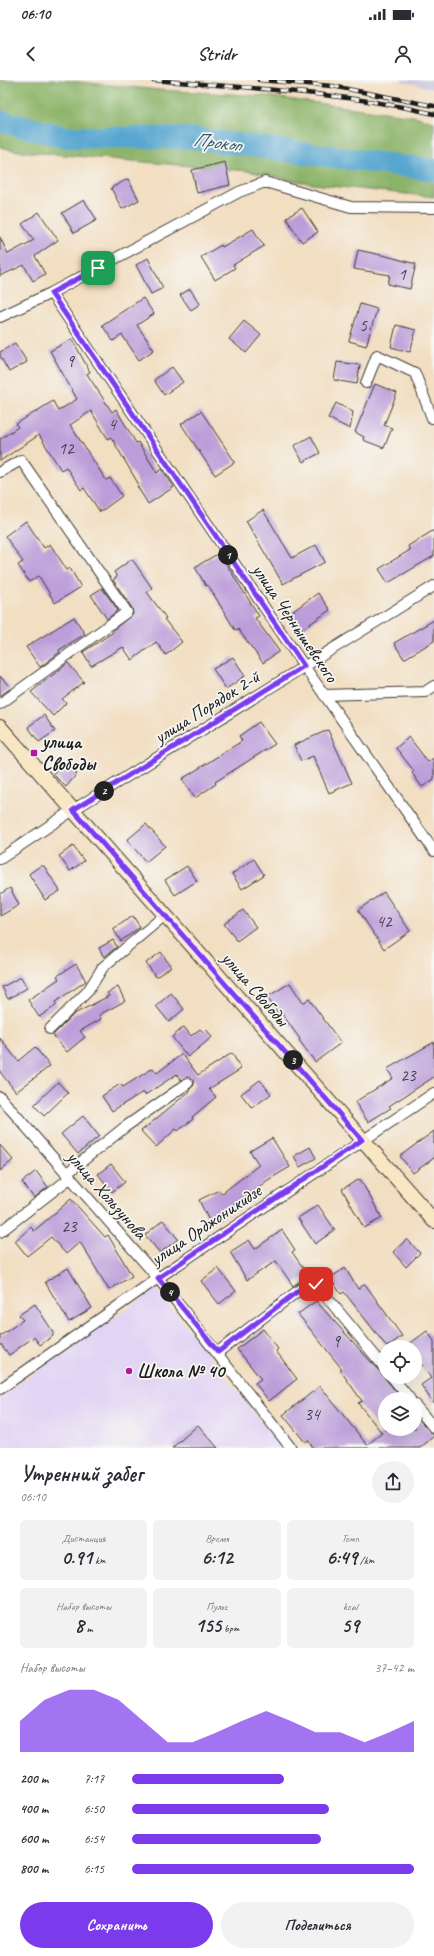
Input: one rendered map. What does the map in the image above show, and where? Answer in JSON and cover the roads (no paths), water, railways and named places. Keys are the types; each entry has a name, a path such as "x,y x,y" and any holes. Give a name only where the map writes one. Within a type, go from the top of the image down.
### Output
{"main road":[{"name":"улица Свободы","path":"0,727 434,1221"}],"street":[{"path":"0,317 51,293 239,192 265,182 351,207 434,208"},
{"name":"улица Чернышевского","path":"51,293 304,666 434,851"},
{"path":"366,383 377,355 415,373 434,418"},
{"path":"0,472 21,460 127,612 0,704"},
{"name":"улица Порядок 2-й","path":"0,859 73,810 434,586"},
{"path":"324,695 425,692 434,686"},
{"path":"50,1029 88,991 103,967 165,915"},
{"path":"0,1232 125,1127 188,1083"},
{"name":"улица Орджоникидзе","path":"0,1388 158,1278 434,1093"},
{"name":"улица Хользунова","path":"0,1097 158,1278 218,1352 291,1448"},
{"path":"218,1352 307,1284 312,1282 316,1284 378,1359"},
{"path":"398,1384 404,1392"},
{"path":"422,1413 434,1428"}],"waterway":[{"name":"Прокоп","path":"0,121 66,137 190,138 434,170"}],"railway":[{"path":"153,80 259,88 329,96 434,114"},
{"path":"259,80 332,86 434,106"}],"place":[{"name":"улица Свободы","path":"34,753"},
{"name":"Школа № 40","path":"129,1371"}]}
